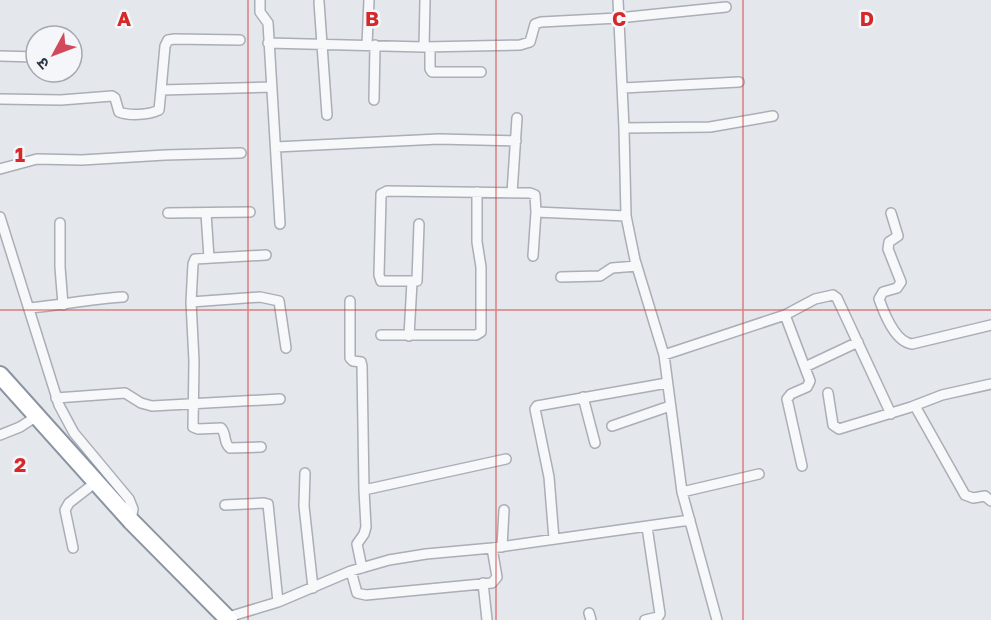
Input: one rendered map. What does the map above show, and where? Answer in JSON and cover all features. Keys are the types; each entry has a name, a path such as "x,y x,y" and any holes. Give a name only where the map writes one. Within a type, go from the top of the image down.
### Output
{"highway":[{"path":"0,375 131,521 225,619"}],"street":[{"path":"260,0 260,12 267,23 280,224"},
{"path":"369,0 374,100"},
{"path":"425,0 427,47 432,72 481,72"},
{"path":"618,0 626,216 637,266 664,355 682,492 717,620"},
{"path":"319,2 327,116"},
{"path":"268,44 427,47 520,45 530,42 538,22 618,18 726,7"},
{"path":"0,99 61,100 112,96 116,98 121,114 159,110 165,46 168,40 240,40"},
{"path":"0,56 24,57"},
{"path":"623,88 739,82"},
{"path":"161,90 272,87"},
{"path":"624,128 710,127 773,116"},
{"path":"512,193 517,118"},
{"path":"276,147 439,139 516,141"},
{"path":"0,169 37,159 82,160 241,153"},
{"path":"419,224 417,279 412,282 384,282 379,278 381,194 387,191 530,193 534,195 536,212 533,256"},
{"path":"381,335 477,335 481,332 481,267 477,242 477,192"},
{"path":"168,213 250,212"},
{"path":"536,212 626,216"},
{"path":"206,213 209,258"},
{"path":"891,213 898,236 889,242 888,249 901,282 897,288 883,292 879,299 899,338 912,344 991,325"},
{"path":"0,217 56,398 74,433 129,499 133,509 131,521"},
{"path":"60,223 63,305"},
{"path":"261,447 230,448 226,444 224,431 221,428 195,429 192,424 194,361 191,302 193,261 198,258 266,255"},
{"path":"561,277 600,276 612,268 637,266"},
{"path":"409,336 412,282"},
{"path":"664,355 784,315 815,299 833,295 837,298 891,414"},
{"path":"29,308 123,297"},
{"path":"191,302 260,297 279,302 286,348"},
{"path":"350,301 350,358 361,363 362,366 366,527 357,544 363,568"},
{"path":"784,315 810,385 790,394 787,399 802,466"},
{"path":"805,368 858,342"},
{"path":"554,539 549,477 535,409 541,404 667,383"},
{"path":"828,393 833,425 839,429 891,414 942,395 991,384"},
{"path":"56,398 125,393 146,405 280,399"},
{"path":"583,397 595,443"},
{"path":"612,426 670,406"},
{"path":"915,406 965,495 973,498 985,496 991,501"},
{"path":"0,435 20,427 37,416"},
{"path":"364,489 506,459"},
{"path":"305,473 304,507 313,588"},
{"path":"682,492 759,474"},
{"path":"73,548 64,514 66,506 96,482"},
{"path":"225,505 268,504 278,602"},
{"path":"351,571 354,589 357,593 366,596 492,583 497,577 497,548 504,510"},
{"path":"225,619 278,602 351,571 389,560 426,554 497,548 690,520"},
{"path":"645,620 658,617 660,614 647,527"},
{"path":"483,584 487,620"}]}
